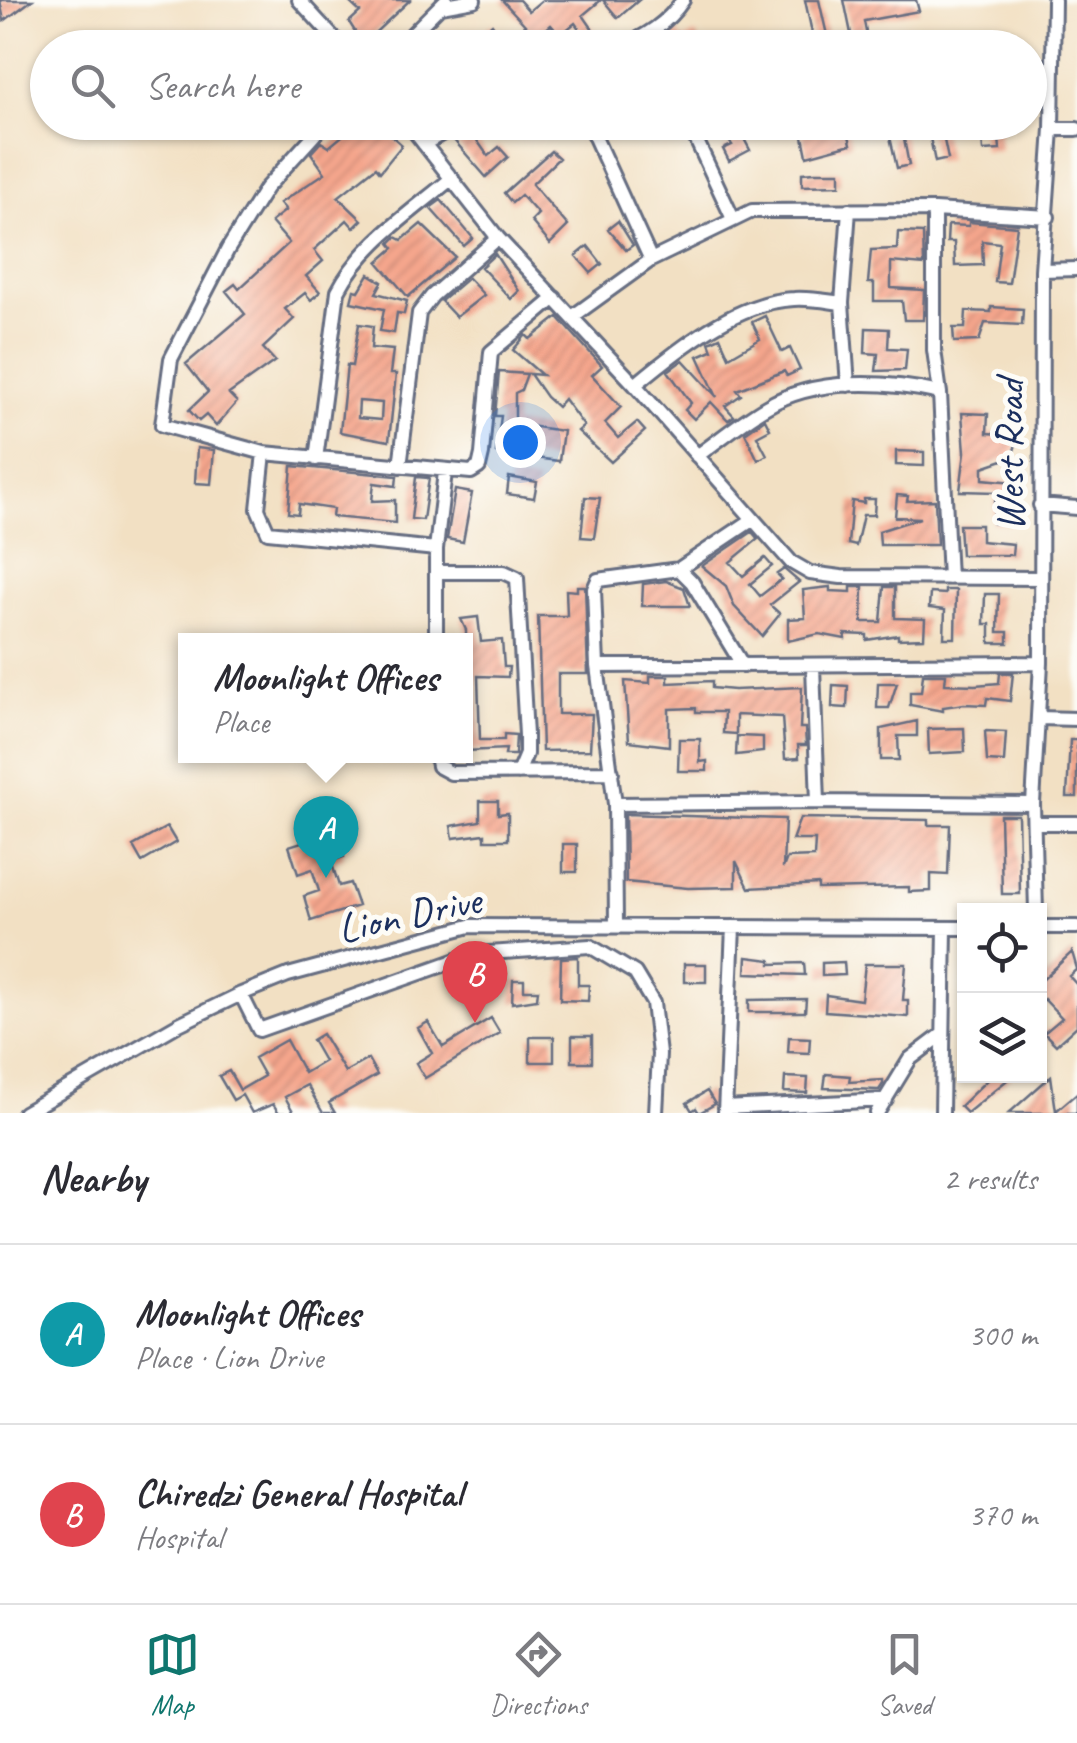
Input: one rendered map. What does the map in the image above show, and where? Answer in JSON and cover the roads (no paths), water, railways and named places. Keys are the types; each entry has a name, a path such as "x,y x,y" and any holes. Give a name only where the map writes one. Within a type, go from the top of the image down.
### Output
{"street":[{"path":"299,0 326,30"},
{"path":"416,30 443,3 474,0"},
{"path":"661,30 683,0"},
{"name":"West Road","path":"1036,903 1033,804 1041,663 1042,270 1052,129 1054,0"},
{"path":"1052,129 1077,129"},
{"path":"310,140 266,188 228,250 171,360 162,425 264,453 471,472 479,466 491,352 555,298"},
{"path":"421,140 498,238 636,385 791,562 810,572 841,577 1040,578"},
{"path":"424,144 431,140"},
{"path":"596,140 650,260"},
{"path":"696,140 733,219"},
{"path":"316,459 338,291 361,257 452,178"},
{"path":"572,317 650,260 733,219 778,209 934,210 1048,216"},
{"path":"848,210 842,303 848,385"},
{"path":"934,210 934,350 940,393 949,578"},
{"path":"400,466 412,340 419,313 498,238"},
{"path":"1042,270 1077,269"},
{"path":"636,385 690,340 736,316 796,298 842,303"},
{"path":"696,456 769,404 806,392 848,385 940,393"},
{"path":"264,453 258,509 268,532 436,549"},
{"path":"436,633 436,549 445,472"},
{"path":"1040,505 1077,508"},
{"path":"616,926 612,772 597,666 594,589 598,580 680,569 752,520"},
{"path":"680,569 744,666"},
{"path":"436,572 504,572 518,578 526,734 526,754 518,773"},
{"path":"597,666 1041,663"},
{"path":"813,666 818,802"},
{"path":"1038,718 1077,719"},
{"path":"437,763 451,773 612,772"},
{"path":"614,804 1033,804"},
{"path":"1034,824 1077,824"},
{"name":"Lion Drive","path":"24,1113 179,1024 241,994 288,975 470,926 957,928"},
{"path":"733,926 724,1110 886,1100"},
{"path":"1047,927 1077,927"},
{"path":"942,1113 944,928"},
{"path":"241,994 258,1030 474,954 590,946 635,972 653,1003 658,1054 656,1113"},
{"path":"877,1113 910,1060 943,1034"}],"place":[{"name":"Moonlight Offices","path":"326,878"},
{"name":"Chiredzi General Hospital","path":"475,1023"}]}
